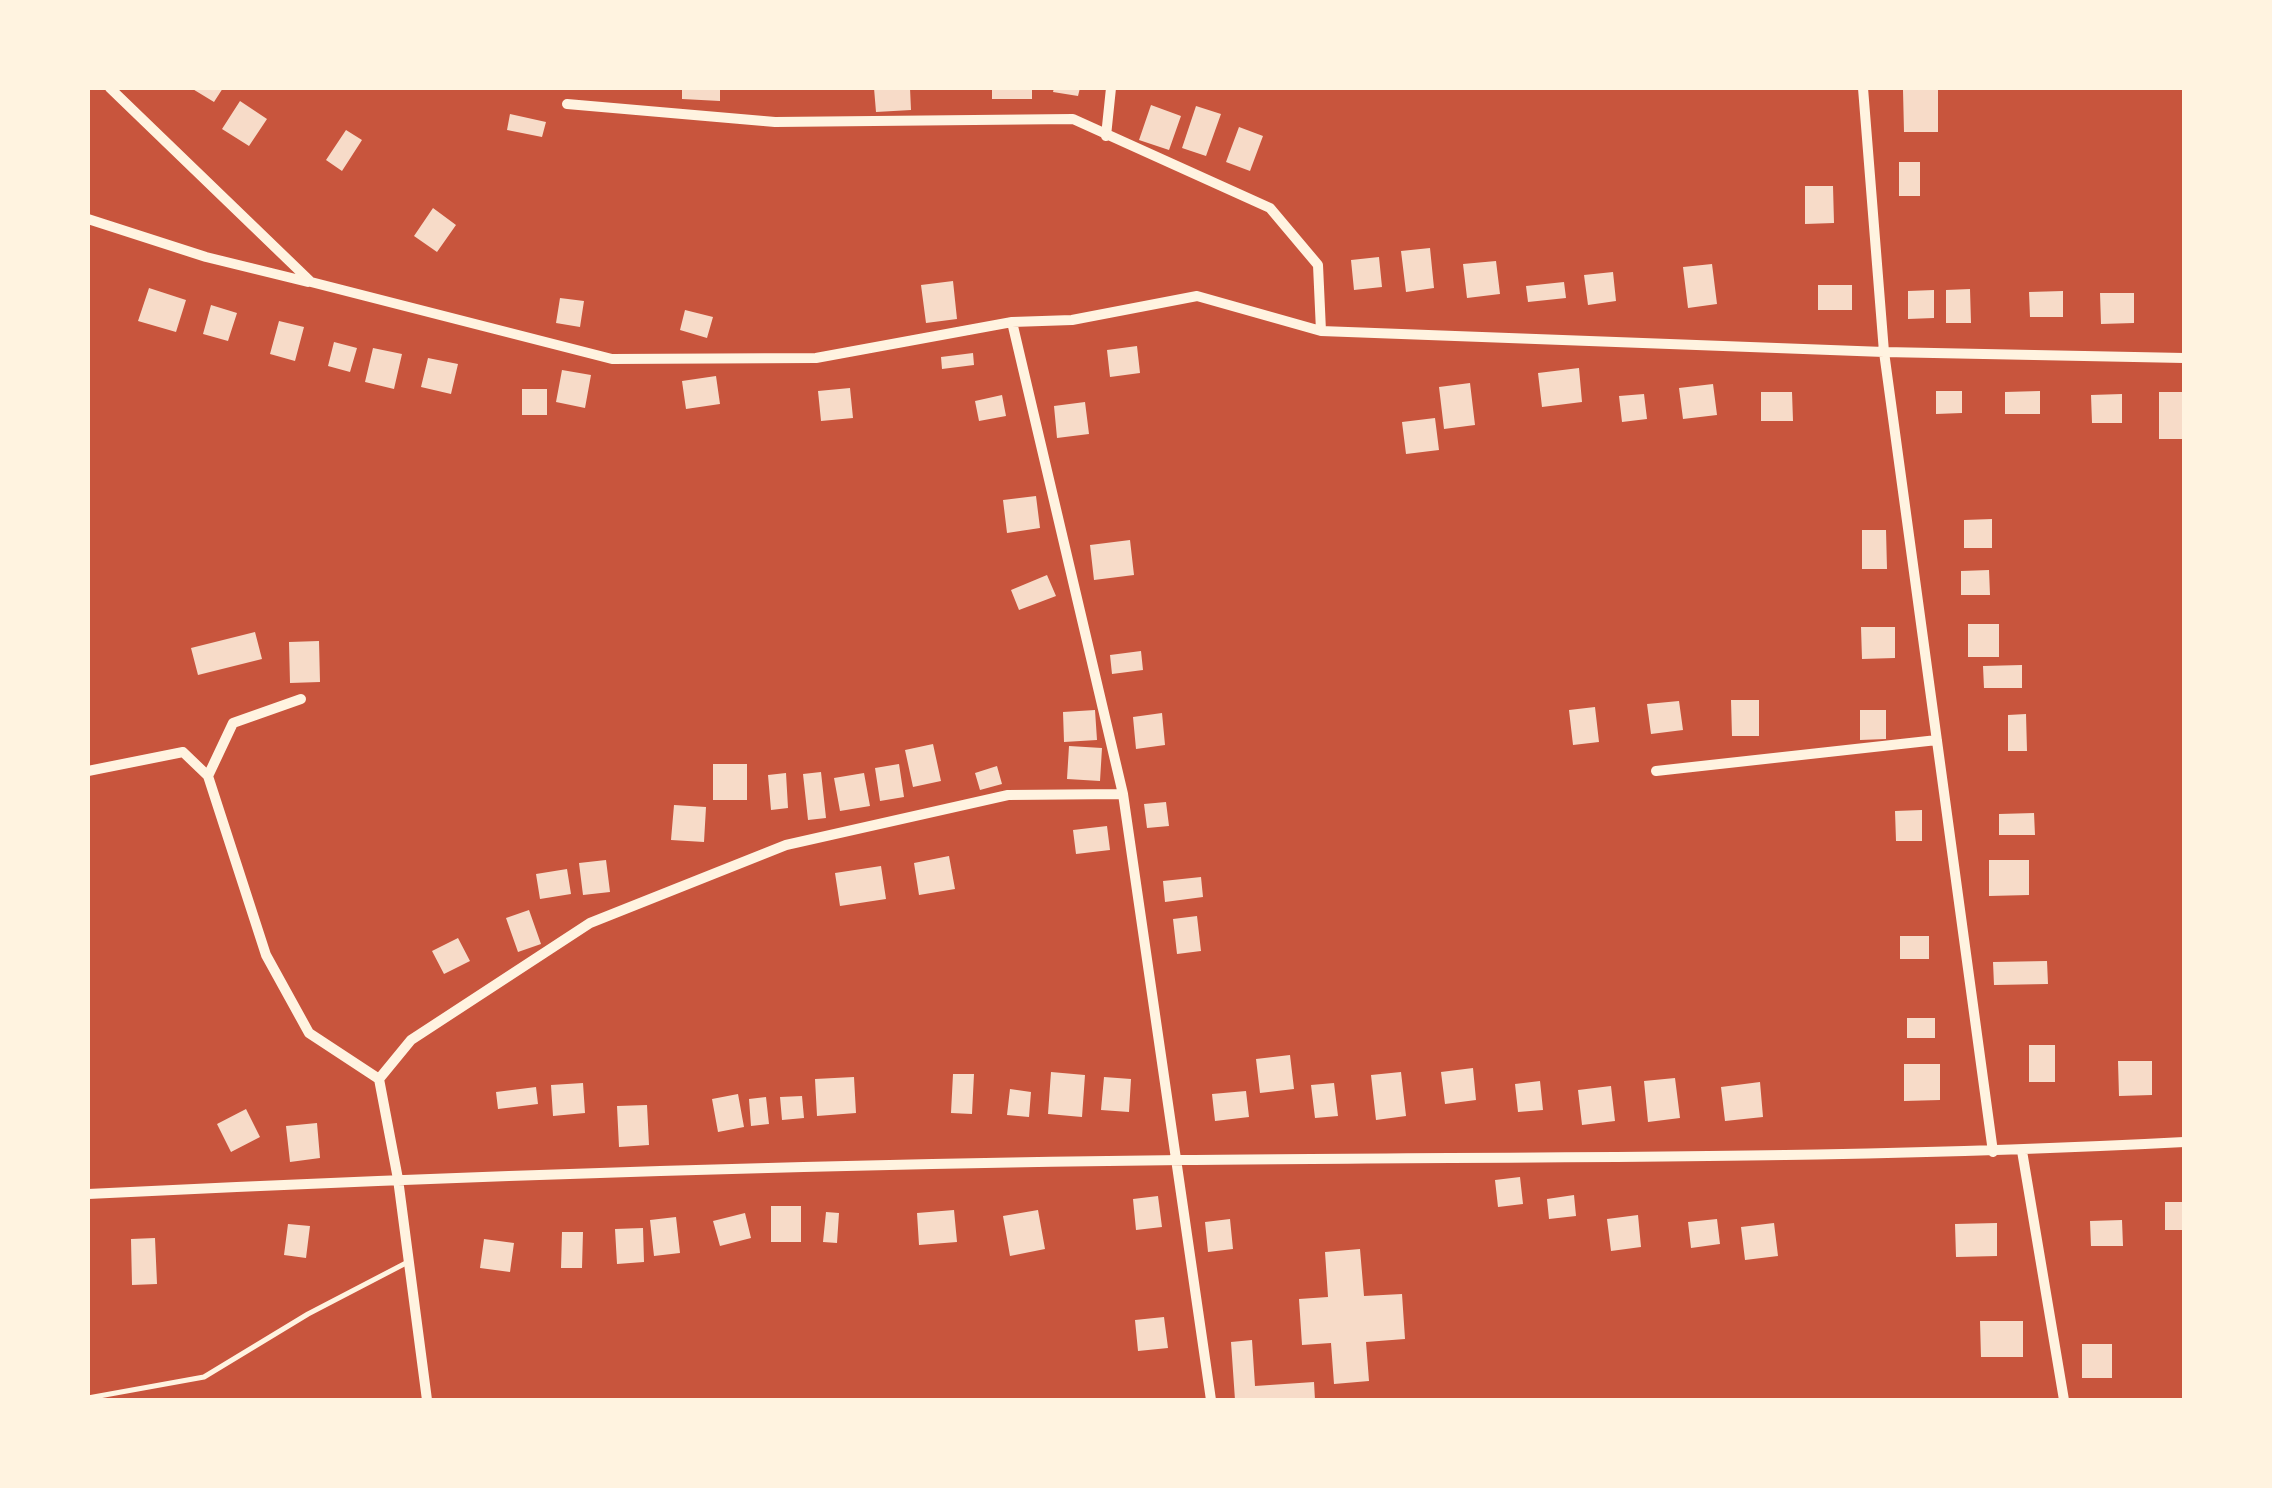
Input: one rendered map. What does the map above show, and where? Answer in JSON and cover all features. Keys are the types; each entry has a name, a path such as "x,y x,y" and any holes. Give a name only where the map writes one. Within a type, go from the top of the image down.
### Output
{"street":[{"path":"110,88 311,282"},
{"path":"1106,136 1112,88"},
{"path":"1863,88 1884,352 1992,1152"},
{"path":"566,104 774,122 1073,119 1222,182 1270,208 1318,264 1321,331"},
{"path":"88,219 206,257 612,359 816,358 1012,322 1072,320 1197,296 1321,331 1884,352 2184,358"},
{"path":"1012,322 1123,794 1211,1400"},
{"path":"208,776 233,723 300,698"},
{"path":"1656,771 1937,740"},
{"path":"88,771 183,752 208,776 266,955 301,1018 310,1033 378,1079 398,1178 426,1400"},
{"path":"378,1079 411,1040 590,923 786,845 1008,795 1123,794"},
{"path":"88,1194 398,1178 1176,1160 1992,1152 2184,1142"},
{"path":"2022,1151 2064,1400"}],"lane":[{"path":"88,1398 204,1377 308,1314 408,1261"}],"building":[{"path":"191,88 223,88 214,102"},
{"path":"682,88 720,88 720,101 682,99"},
{"path":"874,88 910,88 911,110 876,112"},
{"path":"992,88 1032,88 1032,99 992,99"},
{"path":"1054,88 1080,88 1078,96 1053,92"},
{"path":"1938,89 1938,132 1904,132 1903,90"},
{"path":"240,101 267,119 249,146 222,129"},
{"path":"1151,105 1181,116 1169,150 1139,140"},
{"path":"1196,106 1221,114 1206,156 1182,148"},
{"path":"510,114 546,122 542,137 507,130"},
{"path":"1239,127 1263,136 1250,171 1226,162"},
{"path":"346,130 362,140 342,171 326,160"},
{"path":"1899,162 1920,162 1920,196 1899,196"},
{"path":"1805,186 1833,186 1834,223 1805,224"},
{"path":"433,208 456,225 437,252 414,236"},
{"path":"1430,248 1434,288 1406,292 1401,251"},
{"path":"1379,257 1382,287 1354,290 1351,260"},
{"path":"1496,261 1500,294 1467,298 1463,264"},
{"path":"1712,264 1717,304 1688,308 1683,267"},
{"path":"1613,272 1616,301 1588,305 1584,275"},
{"path":"953,281 957,319 926,323 921,285"},
{"path":"1564,282 1566,298 1528,302 1526,286"},
{"path":"1818,285 1852,285 1852,310 1818,310"},
{"path":"149,288 186,300 176,332 138,321"},
{"path":"1970,289 1971,323 1946,323 1946,290"},
{"path":"1934,290 1934,318 1908,319 1908,291"},
{"path":"2063,291 2063,317 2030,317 2029,292"},
{"path":"2100,293 2134,293 2134,323 2101,324"},
{"path":"560,298 584,301 580,327 556,323"},
{"path":"211,305 237,313 228,341 203,334"},
{"path":"685,310 713,317 707,338 680,330"},
{"path":"279,321 304,327 295,361 270,354"},
{"path":"334,342 357,348 350,372 328,366"},
{"path":"1137,346 1140,373 1110,377 1107,350"},
{"path":"373,348 402,354 394,389 365,382"},
{"path":"973,353 974,365 942,369 941,357"},
{"path":"428,358 458,364 451,394 421,387"},
{"path":"1579,368 1582,402 1542,407 1538,373"},
{"path":"562,370 591,375 585,408 556,402"},
{"path":"716,376 720,404 686,409 682,381"},
{"path":"1470,383 1475,425 1444,429 1439,387"},
{"path":"1713,384 1717,415 1683,419 1679,388"},
{"path":"850,388 853,418 821,421 818,391"},
{"path":"522,389 547,389 547,415 522,415"},
{"path":"1936,391 1962,391 1962,413 1936,414"},
{"path":"2040,391 2040,414 2005,414 2005,392"},
{"path":"1761,392 1792,392 1793,421 1761,421"},
{"path":"2159,392 2184,392 2184,439 2159,439"},
{"path":"1644,394 1647,419 1622,422 1619,396"},
{"path":"2122,394 2122,423 2092,423 2091,395"},
{"path":"1002,395 1006,416 979,421 975,401"},
{"path":"1085,402 1089,434 1057,438 1054,406"},
{"path":"1435,418 1439,450 1406,454 1402,422"},
{"path":"1036,496 1040,528 1007,533 1003,500"},
{"path":"1992,519 1992,548 1964,548 1964,520"},
{"path":"1862,530 1886,530 1887,569 1862,569"},
{"path":"1130,540 1134,575 1094,580 1090,545"},
{"path":"1989,570 1990,595 1961,595 1961,571"},
{"path":"1047,575 1056,596 1019,610 1011,590"},
{"path":"1968,624 1999,624 1999,657 1968,657"},
{"path":"1861,627 1895,627 1895,658 1862,659"},
{"path":"255,632 262,659 198,675 191,648"},
{"path":"319,641 320,682 290,683 289,642"},
{"path":"1141,651 1143,670 1112,674 1110,655"},
{"path":"2022,665 2022,688 1984,688 1983,666"},
{"path":"1731,700 1759,700 1759,736 1732,736"},
{"path":"1679,701 1683,730 1651,734 1647,704"},
{"path":"1595,707 1599,742 1573,745 1569,710"},
{"path":"1095,710 1097,740 1064,742 1063,712"},
{"path":"1860,710 1886,710 1886,739 1860,740"},
{"path":"1162,713 1165,745 1136,749 1133,717"},
{"path":"2026,714 2027,751 2008,751 2008,715"},
{"path":"933,744 941,781 913,787 905,750"},
{"path":"1069,746 1102,748 1100,781 1067,779"},
{"path":"713,764 747,764 747,800 713,800"},
{"path":"899,764 904,797 880,801 875,768"},
{"path":"997,766 1002,784 980,790 975,773"},
{"path":"821,772 826,818 808,820 803,774"},
{"path":"786,773 788,808 771,810 768,775"},
{"path":"864,773 870,806 840,811 834,778"},
{"path":"1166,802 1169,826 1147,828 1144,804"},
{"path":"674,805 706,807 704,842 671,840"},
{"path":"1922,810 1922,841 1896,841 1895,811"},
{"path":"2034,813 2035,835 1999,835 1999,814"},
{"path":"1107,826 1110,850 1076,854 1073,830"},
{"path":"949,856 955,889 919,895 914,863"},
{"path":"606,860 610,892 583,895 579,863"},
{"path":"1989,860 2029,860 2029,895 1989,896"},
{"path":"881,866 886,899 840,906 835,873"},
{"path":"567,869 571,894 540,899 536,874"},
{"path":"1201,877 1203,897 1165,902 1163,881"},
{"path":"529,910 541,944 518,952 506,918"},
{"path":"1197,916 1201,951 1177,954 1173,919"},
{"path":"1900,936 1929,936 1929,959 1900,959"},
{"path":"458,938 470,961 444,974 432,951"},
{"path":"2047,961 2048,984 1994,985 1993,962"},
{"path":"1907,1018 1935,1018 1935,1038 1907,1038"},
{"path":"2029,1045 2055,1045 2055,1082 2029,1082"},
{"path":"1290,1055 1294,1089 1260,1093 1256,1059"},
{"path":"2118,1061 2152,1061 2152,1095 2119,1096"},
{"path":"1904,1064 1940,1064 1940,1100 1904,1101"},
{"path":"1473,1068 1476,1100 1445,1104 1441,1072"},
{"path":"1051,1072 1085,1075 1082,1117 1048,1114"},
{"path":"1401,1072 1406,1116 1376,1120 1371,1075"},
{"path":"953,1074 974,1074 972,1114 951,1113"},
{"path":"854,1077 856,1113 817,1116 815,1079"},
{"path":"1104,1077 1131,1079 1129,1112 1101,1110"},
{"path":"1675,1078 1680,1118 1648,1122 1644,1081"},
{"path":"1540,1081 1543,1110 1518,1112 1515,1084"},
{"path":"1760,1082 1763,1117 1725,1121 1721,1087"},
{"path":"583,1083 585,1113 553,1116 551,1085"},
{"path":"1334,1083 1338,1116 1315,1118 1311,1085"},
{"path":"1611,1086 1615,1121 1582,1125 1578,1090"},
{"path":"536,1087 538,1104 498,1109 496,1092"},
{"path":"1010,1089 1031,1092 1029,1117 1007,1115"},
{"path":"1246,1091 1249,1117 1215,1121 1212,1094"},
{"path":"738,1094 744,1127 718,1132 712,1099"},
{"path":"802,1096 804,1118 782,1120 780,1097"},
{"path":"766,1097 769,1124 751,1126 749,1099"},
{"path":"647,1105 649,1145 619,1147 617,1106"},
{"path":"246,1109 260,1137 231,1152 217,1124"},
{"path":"317,1123 320,1158 290,1162 286,1126"},
{"path":"1520,1177 1523,1204 1498,1207 1495,1180"},
{"path":"1574,1195 1576,1216 1549,1219 1547,1199"},
{"path":"1158,1196 1162,1227 1136,1230 1133,1199"},
{"path":"2165,1202 2184,1202 2184,1230 2165,1230"},
{"path":"771,1206 801,1206 801,1242 771,1242"},
{"path":"954,1210 957,1242 919,1245 917,1213"},
{"path":"1038,1210 1045,1249 1010,1256 1003,1216"},
{"path":"826,1212 839,1213 837,1243 823,1242"},
{"path":"745,1213 751,1238 720,1246 713,1221"},
{"path":"1638,1215 1641,1247 1611,1251 1607,1219"},
{"path":"676,1217 680,1253 654,1256 650,1220"},
{"path":"1230,1219 1233,1249 1208,1252 1205,1222"},
{"path":"1717,1219 1720,1244 1691,1248 1688,1222"},
{"path":"2122,1220 2123,1246 2091,1246 2090,1221"},
{"path":"1774,1223 1778,1256 1745,1260 1741,1227"},
{"path":"1997,1223 1997,1256 1956,1257 1955,1224"},
{"path":"288,1224 310,1226 306,1258 284,1255"},
{"path":"643,1228 644,1262 617,1264 615,1229"},
{"path":"562,1232 583,1232 582,1268 561,1268"},
{"path":"155,1238 157,1284 132,1285 131,1239"},
{"path":"484,1239 514,1243 510,1272 480,1268"},
{"path":"1360,1249 1364,1296 1402,1294 1405,1339 1366,1342 1369,1381 1334,1384 1331,1343 1302,1345 1299,1299 1328,1297 1325,1252"},
{"path":"1164,1317 1168,1348 1138,1351 1135,1320"},
{"path":"1980,1321 2023,1321 2023,1357 1981,1357"},
{"path":"1252,1340 1255,1386 1314,1382 1315,1400 1235,1400 1231,1342"},
{"path":"2082,1344 2112,1344 2112,1378 2082,1378"}]}
